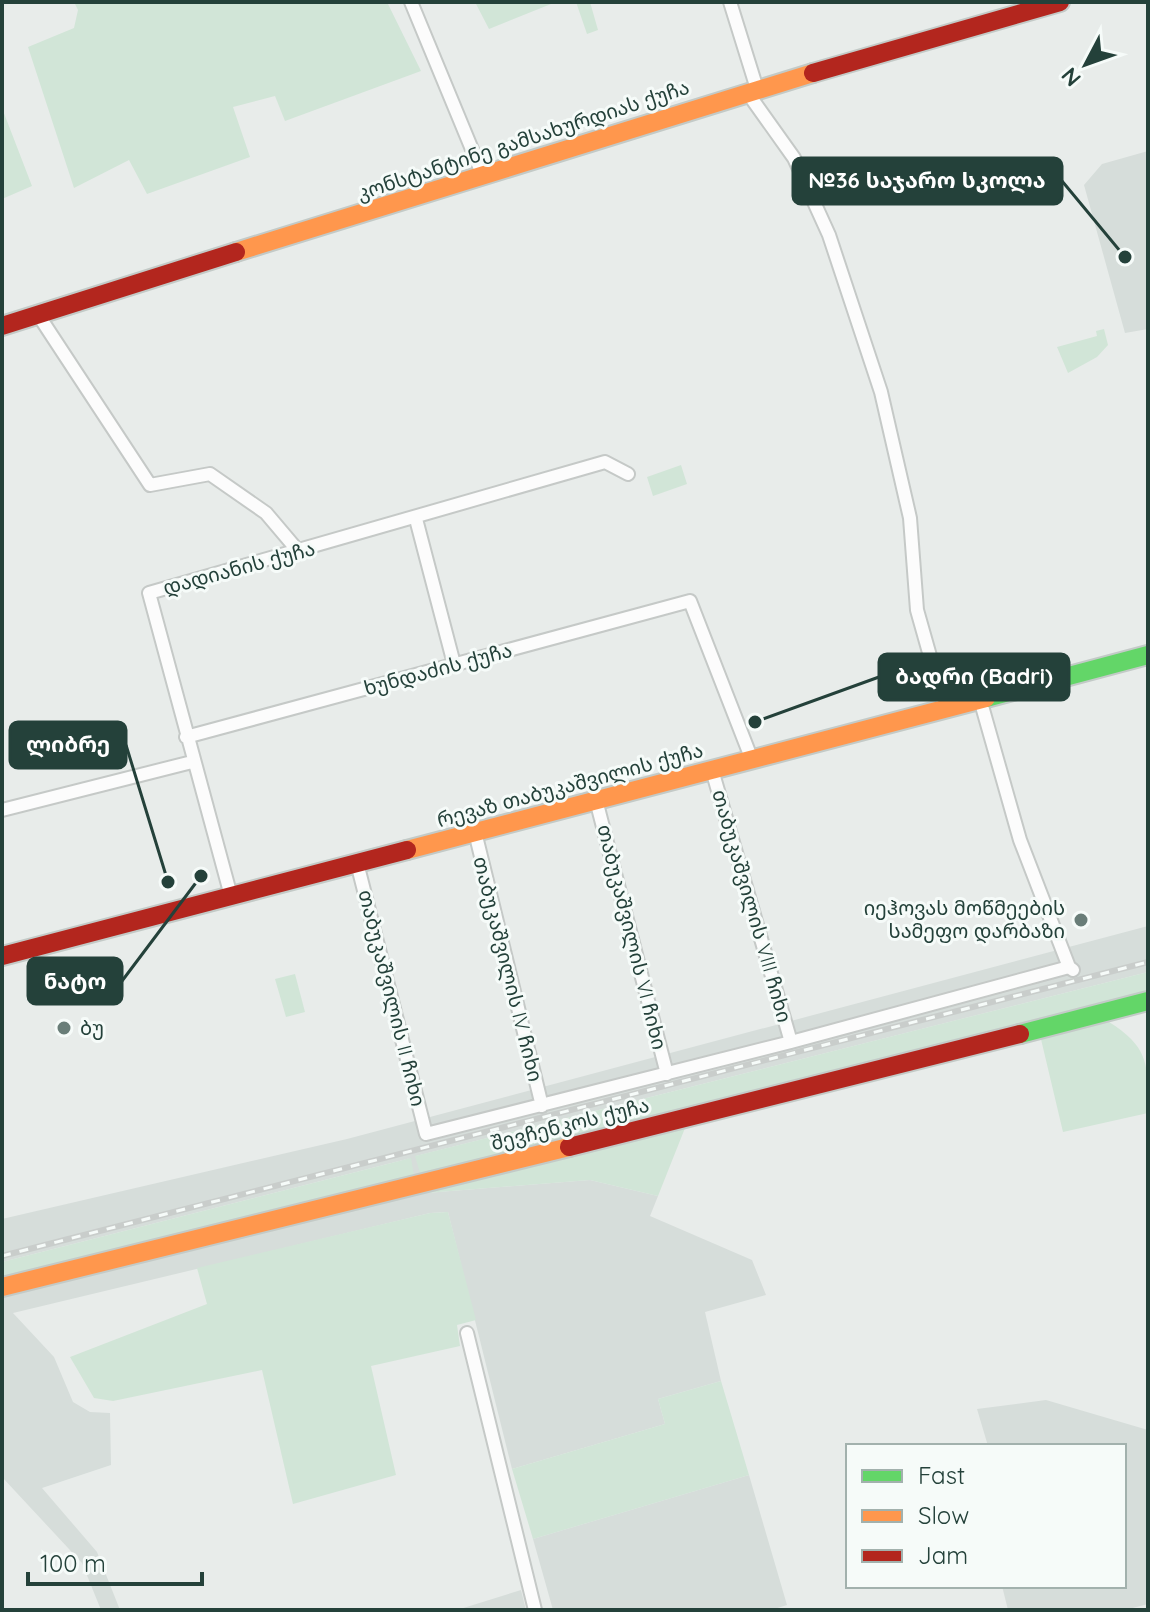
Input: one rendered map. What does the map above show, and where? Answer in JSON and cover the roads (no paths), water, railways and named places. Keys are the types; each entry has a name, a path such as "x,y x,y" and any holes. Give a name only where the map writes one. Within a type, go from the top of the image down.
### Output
{"street":[{"path":"411,2 483,176"},
{"path":"730,2 752,90 794,158 829,235 881,392 910,518 917,610 945,709"},
{"name":"კონსტანტინე გამსახურდიას ქუჩა","path":"2,326 752,90 1060,2"},
{"path":"39,316 150,485 210,474 266,513 299,552"},
{"name":"დადიანის ქუჩა","path":"231,896 192,762 149,593 416,519 605,462 628,474"},
{"path":"416,519 454,664"},
{"name":"ხუნდაძის ქუჩა","path":"186,737 690,601 752,760"},
{"name":"რევაზ თაბუკაშვილის ქუჩა","path":"2,956 1148,655"},
{"path":"542,1106 1071,968 1020,840 980,699"},
{"path":"2,810 192,762"},
{"name":"თაბუკაშვილის VIII ჩიხი","path":"712,770 791,1042"},
{"name":"თაბუკაშვილის VI ჩიხი","path":"596,800 667,1074"},
{"name":"თაბუკაშვილის IV ჩიხი","path":"475,832 542,1106"},
{"name":"თაბუკაშვილის II ჩიხი","path":"357,863 426,1134 542,1106"},
{"name":"შევჩენკოს ქუჩა","path":"2,1287 814,1087 1148,1001"},
{"path":"467,1333 535,1610"}],"railway":[{"path":"2,1256 1148,962"}],"place":[{"name":"№36 საჯარო სკოლა","path":"1125,257"},
{"name":"ბადრი (Badri)","path":"755,722"},
{"name":"ნატო","path":"201,876"},
{"name":"ლიბრე","path":"168,882"},
{"name":"იეჰოვას მოწმეების სამეფო დარბაზი","path":"1081,920"},
{"name":"ბუ","path":"64,1028"}]}
